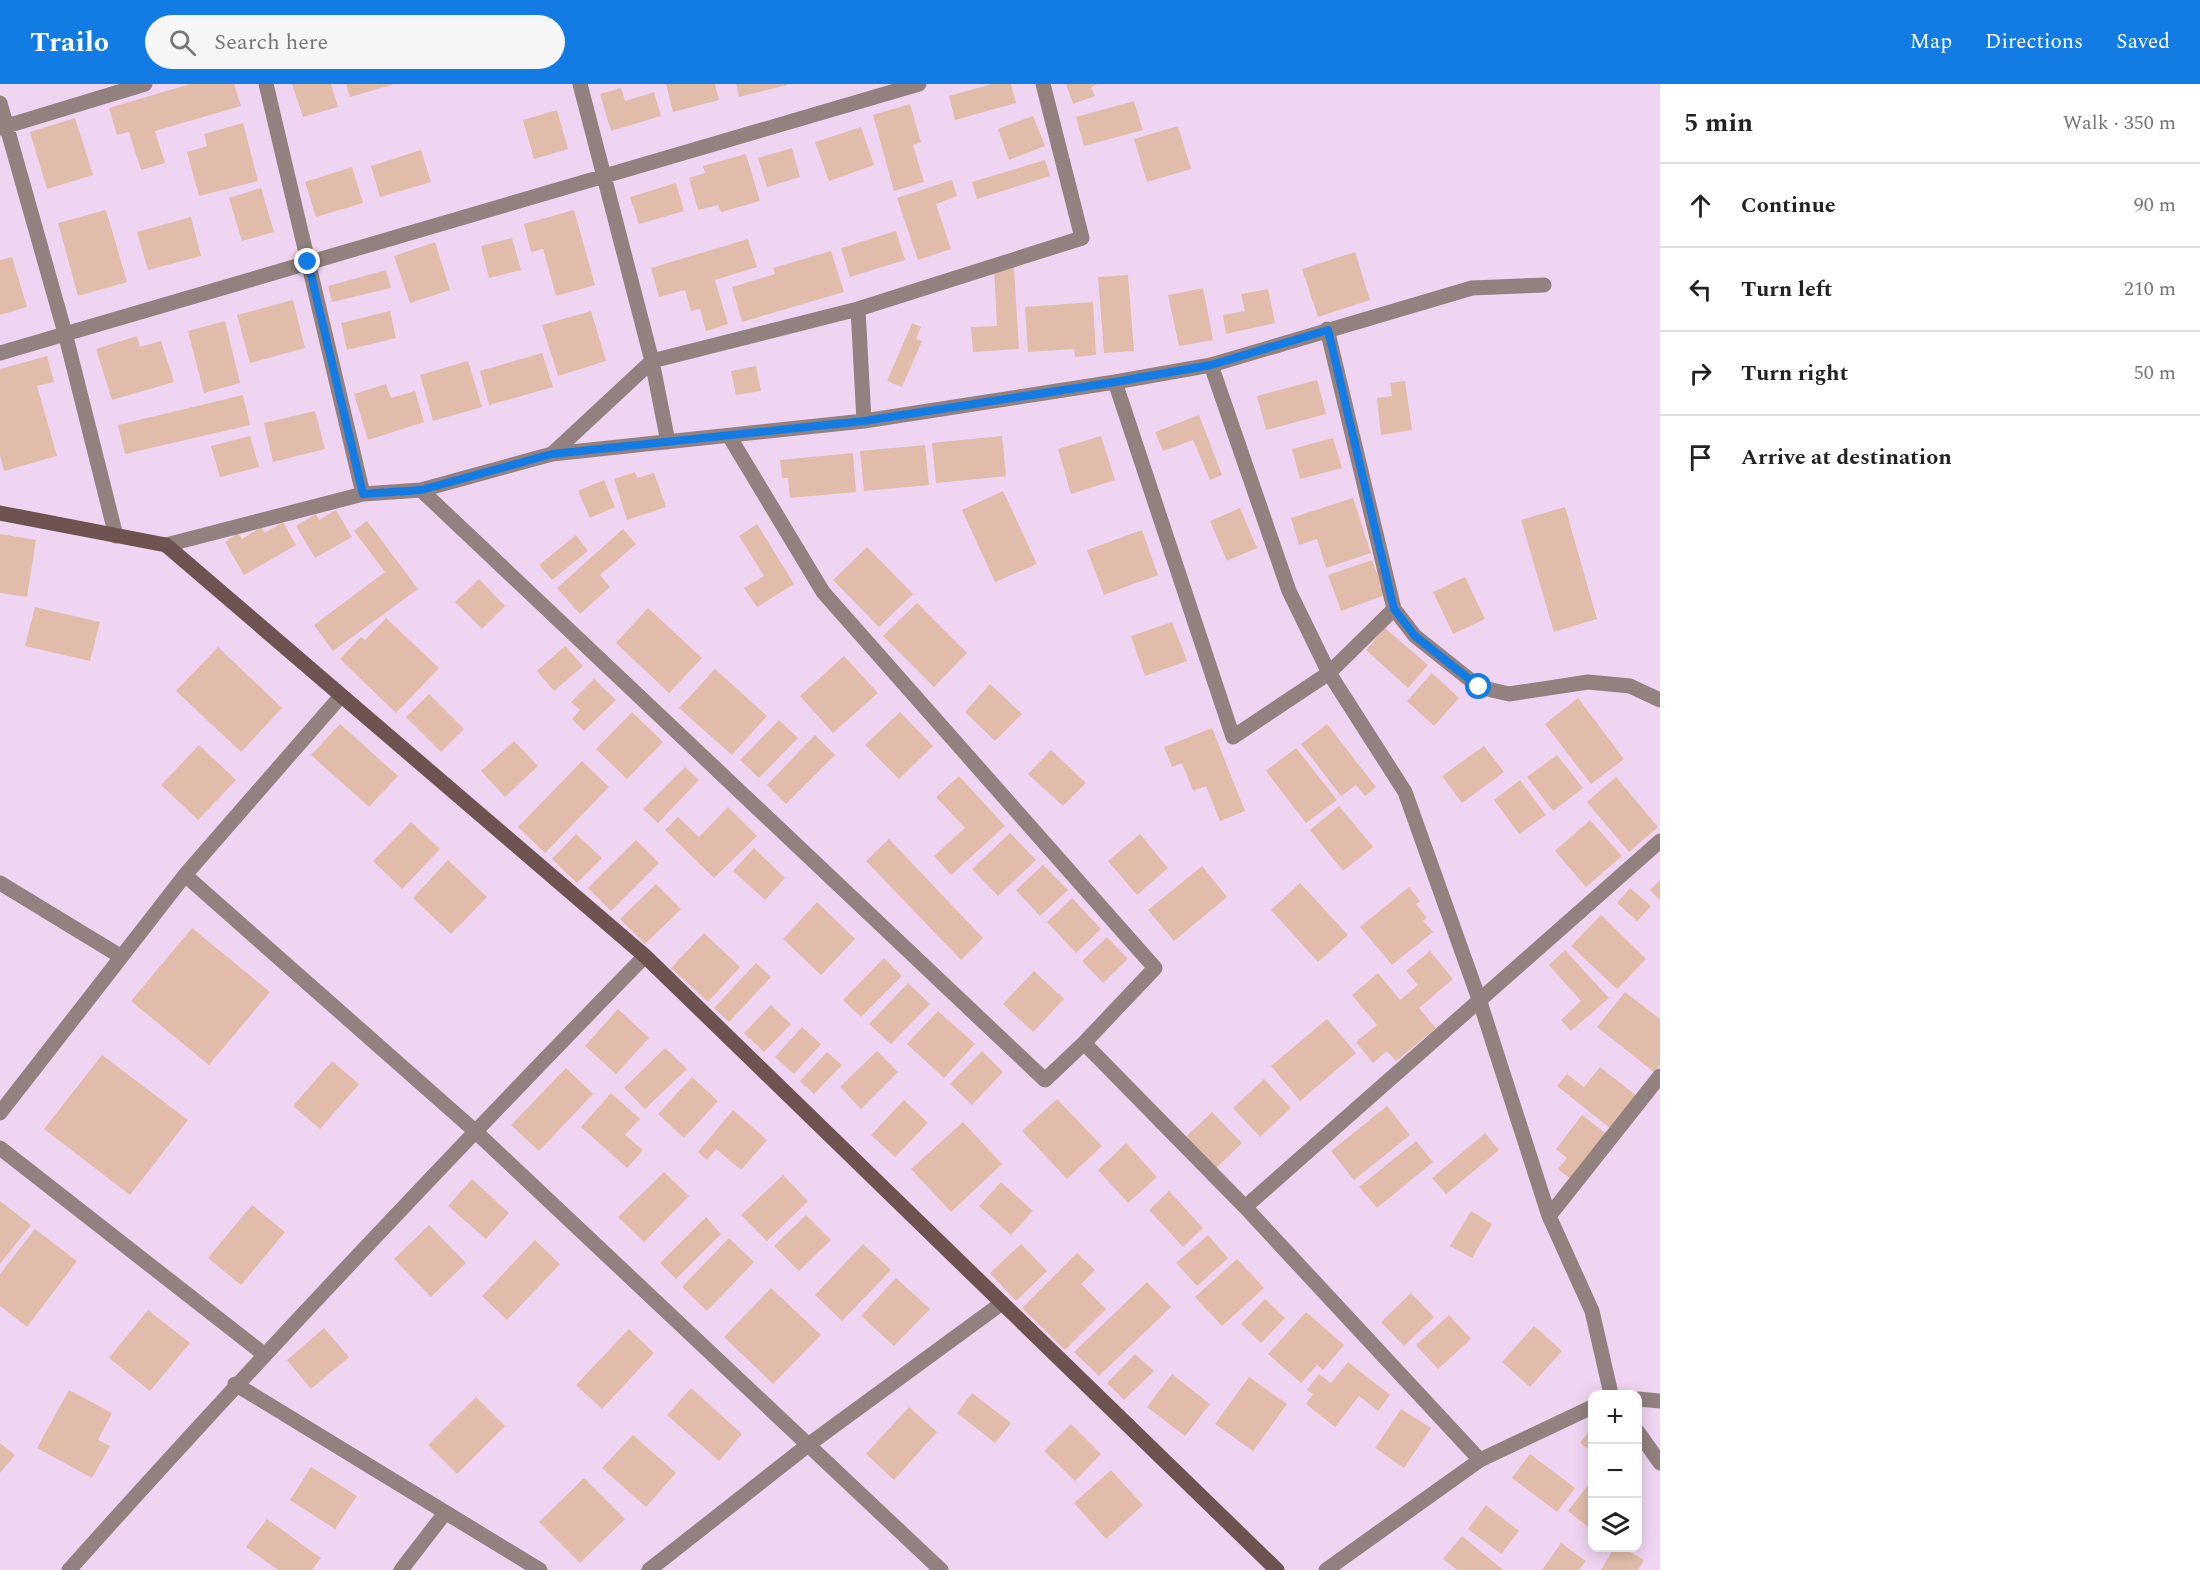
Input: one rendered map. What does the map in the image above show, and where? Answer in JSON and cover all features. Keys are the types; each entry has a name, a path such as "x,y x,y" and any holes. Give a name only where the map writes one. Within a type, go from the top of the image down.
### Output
{"street":[{"path":"4,127 145,84"},
{"path":"266,84 363,494"},
{"path":"580,84 652,361 668,442"},
{"path":"0,353 919,84"},
{"path":"552,454 652,361 858,309 1082,238 1043,84"},
{"path":"0,104 4,127 65,333 116,536"},
{"path":"0,513 166,545 363,494 421,490 552,454 864,421 1115,382 1211,365 1472,288 1544,285"},
{"path":"858,309 864,421"},
{"path":"1328,330 1394,609 1415,636 1479,687 1509,694 1588,682 1630,686 1660,700"},
{"path":"1211,365 1289,591 1329,673 1405,792 1480,1002 1549,1216 1592,1311 1610,1390"},
{"path":"1115,382 1233,737 1329,673 1394,609"},
{"path":"421,490 1045,1080 1084,1043 1155,968 823,592 729,436"},
{"path":"166,545 645,956 1277,1570"},
{"path":"0,1113 185,875 341,696"},
{"path":"1245,1207 1660,841"},
{"path":"185,875 475,1131 941,1570"},
{"path":"0,883 120,956"},
{"path":"69,1570 235,1384 645,956"},
{"path":"1084,1043 1245,1207 1480,1460"},
{"path":"1549,1216 1660,1076"},
{"path":"0,1149 265,1354"},
{"path":"648,1570 807,1445 1002,1303"},
{"path":"235,1384 540,1570"},
{"path":"1642,1400 1660,1401"},
{"path":"1326,1570 1480,1460 1588,1409"},
{"path":"1642,1438 1660,1463"},
{"path":"401,1570 446,1513"}],"building":[{"path":"190,84 234,84 241,106 155,131 165,163 141,170 129,132 117,135 109,108"},
{"path":"292,84 331,84 338,107 303,117"},
{"path":"346,84 392,84 392,85 350,97"},
{"path":"666,84 715,84 719,100 673,112"},
{"path":"736,84 786,84 787,85 739,97"},
{"path":"992,84 1011,84 1016,103 955,120 949,96"},
{"path":"1066,84 1098,84 1091,87 1095,96 1073,104"},
{"path":"621,88 625,101 654,92 661,116 611,131 600,94"},
{"path":"1134,101 1143,130 1084,146 1076,117"},
{"path":"910,104 921,142 913,145 924,182 894,191 873,115"},
{"path":"557,110 568,149 534,159 523,120"},
{"path":"1033,116 1045,146 1009,160 998,129"},
{"path":"75,118 93,175 47,189 30,132"},
{"path":"243,123 258,181 199,196 187,152 207,146 204,134"},
{"path":"1178,126 1191,169 1147,182 1134,139"},
{"path":"861,127 874,165 829,181 815,142"},
{"path":"792,148 800,177 767,187 758,158"},
{"path":"421,150 431,182 380,197 371,166"},
{"path":"746,154 760,201 721,212 718,205 698,210 689,178 705,173 703,166"},
{"path":"1045,160 1050,176 977,199 972,182"},
{"path":"352,167 363,203 316,217 305,182"},
{"path":"952,180 957,196 936,204 951,249 918,260 897,198"},
{"path":"676,183 684,211 639,224 630,197"},
{"path":"261,188 274,232 242,241 229,198"},
{"path":"106,210 127,282 78,296 58,223"},
{"path":"574,210 595,285 556,296 543,249 531,252 524,224"},
{"path":"191,217 201,256 148,270 137,232"},
{"path":"896,231 905,260 850,277 841,248"},
{"path":"512,238 521,270 489,278 481,246"},
{"path":"748,239 757,267 715,280 728,324 706,331 700,309 691,311 685,290 659,297 651,268"},
{"path":"435,242 450,290 410,303 394,256"},
{"path":"831,251 844,292 742,322 732,287 775,274 773,268"},
{"path":"1355,252 1370,300 1318,317 1302,269"},
{"path":"12,257 27,307 0,315 0,260"},
{"path":"1014,268 1019,349 973,352 971,327 997,326 994,269"},
{"path":"386,270 391,288 332,302 328,286"},
{"path":"1128,275 1134,351 1104,353 1098,277"},
{"path":"1203,288 1213,340 1179,346 1168,295"},
{"path":"1268,289 1275,323 1226,334 1223,315 1245,311 1241,294"},
{"path":"293,300 305,348 250,363 237,315"},
{"path":"1093,302 1096,355 1075,357 1074,349 1028,352 1025,307"},
{"path":"390,311 396,338 347,350 341,323"},
{"path":"591,311 606,361 558,376 542,325"},
{"path":"225,321 240,383 204,393 188,331"},
{"path":"912,323 921,327 916,339 922,341 902,387 887,381"},
{"path":"137,336 140,347 161,341 174,382 112,400 96,349"},
{"path":"542,353 553,387 489,405 480,371"},
{"path":"47,356 54,382 37,386 57,456 4,471 0,455 0,369"},
{"path":"468,361 482,407 433,421 420,375"},
{"path":"756,366 761,391 736,395 731,371"},
{"path":"1317,380 1326,414 1266,430 1257,396"},
{"path":"1405,381 1412,430 1381,435 1377,398 1392,396 1390,383"},
{"path":"386,384 391,398 415,391 424,422 368,440 354,394"},
{"path":"243,395 250,425 125,454 118,425"},
{"path":"315,411 325,449 273,462 264,423"},
{"path":"1199,415 1222,475 1210,480 1193,440 1163,451 1155,432"},
{"path":"250,436 259,467 220,477 211,446"},
{"path":"1002,436 1006,476 936,483 932,443"},
{"path":"1101,436 1115,480 1071,494 1058,449"},
{"path":"1333,438 1342,468 1300,479 1292,449"},
{"path":"925,445 929,485 864,491 860,451"},
{"path":"853,453 856,492 790,498 788,478 782,478 780,460"},
{"path":"635,472 637,478 654,473 666,507 627,520 614,479"},
{"path":"604,480 615,507 590,518 578,491"},
{"path":"1003,491 1037,564 995,582 962,510"},
{"path":"1353,498 1371,553 1326,568 1317,539 1299,545 1291,518"},
{"path":"1565,507 1597,619 1554,632 1521,520"},
{"path":"1240,508 1257,548 1227,561 1210,521"},
{"path":"336,510 352,537 315,558 296,526 316,514 319,520"},
{"path":"367,521 418,589 333,651 314,625 385,572 354,531"},
{"path":"283,522 296,545 244,575 225,542 238,533 242,539 261,527 265,533"},
{"path":"757,524 794,584 757,607 744,588 764,576 739,536"},
{"path":"623,529 636,544 600,575 610,587 580,614 557,588"},
{"path":"1142,530 1158,575 1104,595 1087,550"},
{"path":"0,534 36,540 27,597 0,593"},
{"path":"576,535 588,551 552,580 539,565"},
{"path":"867,547 913,594 879,627 833,580"},
{"path":"1372,560 1385,595 1341,611 1328,575"},
{"path":"1465,577 1485,619 1453,634 1433,592"},
{"path":"479,579 505,606 482,629 455,602"},
{"path":"917,603 967,653 934,687 883,636"},
{"path":"35,607 100,622 90,661 25,646"},
{"path":"648,608 702,658 669,693 616,643"},
{"path":"386,618 439,668 396,713 340,659 361,637 365,640"},
{"path":"1172,622 1187,661 1145,676 1131,636"},
{"path":"1385,628 1428,665 1408,688 1366,650"},
{"path":"565,646 583,666 554,691 537,671"},
{"path":"218,647 282,708 241,752 176,691"},
{"path":"844,656 878,693 833,733 800,696"},
{"path":"715,669 767,716 732,755 679,708"},
{"path":"1432,673 1459,698 1434,726 1407,701"},
{"path":"594,679 616,700 584,731 572,719 580,710 571,702"},
{"path":"990,684 1022,714 995,741 965,712"},
{"path":"429,694 464,729 441,752 406,717"},
{"path":"1578,698 1624,759 1591,784 1545,724"},
{"path":"632,712 663,742 627,779 596,749"},
{"path":"900,712 933,746 899,779 865,745"},
{"path":"779,720 798,738 759,778 740,760"},
{"path":"340,724 398,776 369,807 311,755"},
{"path":"1327,724 1376,787 1365,796 1356,785 1341,796 1301,744"},
{"path":"1212,728 1245,811 1220,821 1206,786 1193,791 1182,763 1172,767 1164,747"},
{"path":"815,735 835,755 786,804 767,785"},
{"path":"514,741 538,766 505,797 481,771"},
{"path":"199,745 236,780 198,820 161,785"},
{"path":"1484,746 1504,772 1462,803 1442,776"},
{"path":"1296,748 1337,800 1306,823 1266,771"},
{"path":"1051,750 1086,783 1063,806 1028,774"},
{"path":"1557,755 1583,788 1553,811 1527,777"},
{"path":"582,761 609,787 545,853 518,827"},
{"path":"685,767 699,780 658,823 643,809"},
{"path":"959,776 1005,826 951,875 934,856 965,828 936,797"},
{"path":"1616,777 1658,827 1629,852 1587,802"},
{"path":"1520,780 1546,815 1519,834 1494,800"},
{"path":"1339,806 1373,847 1343,871 1310,830"},
{"path":"728,807 757,836 714,878 665,830 678,817 699,837"},
{"path":"1590,820 1622,856 1586,887 1555,851"},
{"path":"411,822 440,849 402,889 373,861"},
{"path":"1010,833 1036,860 998,896 972,869"},
{"path":"576,834 602,858 577,883 552,859"},
{"path":"1140,834 1168,868 1137,895 1108,861"},
{"path":"889,839 983,938 961,960 866,861"},
{"path":"636,840 659,863 611,911 588,888"},
{"path":"754,848 785,878 765,900 733,871"},
{"path":"448,860 487,897 451,934 413,898"},
{"path":"1043,865 1068,890 1040,916 1016,890"},
{"path":"1202,866 1227,897 1174,941 1148,910"},
{"path":"1660,880 1660,900 1650,890"},
{"path":"1300,883 1348,935 1318,962 1271,910"},
{"path":"656,884 681,909 645,944 620,919"},
{"path":"1409,887 1420,901 1416,904 1427,918 1423,921 1433,932 1392,965 1360,927"},
{"path":"1630,888 1651,906 1637,921 1617,903"},
{"path":"1072,898 1101,929 1076,953 1047,922"},
{"path":"817,902 855,939 821,975 783,939"},
{"path":"1601,915 1646,959 1617,989 1571,946"},
{"path":"192,928 270,992 209,1065 131,1001"},
{"path":"704,933 740,967 708,1002 671,968"},
{"path":"1107,937 1128,959 1103,983 1082,961"},
{"path":"1565,950 1609,998 1571,1031 1561,1020 1581,1001 1549,965"},
{"path":"1430,951 1453,979 1419,1008 1436,1028 1396,1061 1387,1051 1373,1063 1356,1042 1377,1025 1352,995 1378,973 1400,1000 1418,985 1406,971"},
{"path":"884,958 902,976 861,1017 843,1000"},
{"path":"756,963 771,977 729,1022 714,1008"},
{"path":"1034,971 1064,999 1033,1032 1003,1004"},
{"path":"908,983 930,1004 891,1044 869,1024"},
{"path":"1625,992 1660,1019 1660,1065 1654,1072 1597,1027"},
{"path":"771,1005 791,1024 764,1052 744,1033"},
{"path":"618,1009 649,1038 616,1074 585,1046"},
{"path":"938,1011 975,1044 944,1078 907,1044"},
{"path":"1327,1019 1356,1053 1300,1101 1271,1066"},
{"path":"802,1027 821,1044 794,1074 775,1057"},
{"path":"665,1048 687,1069 645,1109 624,1088"},
{"path":"877,1051 898,1072 861,1109 840,1087"},
{"path":"982,1051 1003,1072 972,1105 950,1084"},
{"path":"827,1052 842,1065 814,1094 800,1081"},
{"path":"102,1055 188,1120 130,1195 44,1129"},
{"path":"332,1061 359,1084 320,1129 293,1106"},
{"path":"1600,1067 1638,1097 1611,1129 1557,1086 1567,1074 1584,1087"},
{"path":"566,1068 593,1094 539,1151 511,1125"},
{"path":"692,1077 718,1101 684,1138 658,1114"},
{"path":"1264,1079 1291,1108 1260,1137 1233,1108"},
{"path":"611,1093 640,1119 625,1135 643,1150 627,1168 581,1127"},
{"path":"1057,1099 1102,1146 1067,1179 1022,1131"},
{"path":"904,1100 928,1123 895,1157 871,1135"},
{"path":"1387,1106 1410,1135 1354,1180 1331,1151"},
{"path":"733,1110 767,1140 741,1170 716,1149 707,1160 698,1152"},
{"path":"1212,1112 1242,1143 1215,1169 1185,1138"},
{"path":"1582,1115 1608,1135 1573,1181 1558,1169 1567,1158 1556,1149"},
{"path":"963,1122 1002,1164 951,1212 911,1169"},
{"path":"1485,1133 1499,1150 1446,1194 1432,1178"},
{"path":"1416,1141 1433,1162 1377,1208 1359,1187"},
{"path":"1126,1143 1157,1177 1128,1203 1098,1170"},
{"path":"664,1172 689,1196 644,1242 618,1217"},
{"path":"783,1175 808,1201 767,1241 741,1215"},
{"path":"472,1179 509,1213 486,1239 448,1206"},
{"path":"1001,1182 1033,1211 1011,1235 979,1206"},
{"path":"1169,1191 1203,1228 1183,1247 1149,1210"},
{"path":"0,1201 31,1225 0,1264"},
{"path":"252,1205 285,1232 241,1285 208,1258"},
{"path":"1471,1211 1492,1224 1472,1258 1450,1246"},
{"path":"806,1215 831,1240 799,1271 774,1246"},
{"path":"706,1217 721,1234 676,1279 660,1263"},
{"path":"429,1225 466,1263 431,1297 394,1259"},
{"path":"35,1229 77,1261 27,1327 0,1306 0,1274"},
{"path":"1208,1235 1228,1258 1197,1286 1176,1263"},
{"path":"729,1238 754,1262 707,1311 682,1287"},
{"path":"535,1240 560,1264 507,1320 482,1296"},
{"path":"863,1244 891,1270 842,1321 815,1295"},
{"path":"1021,1244 1047,1271 1016,1301 990,1273"},
{"path":"1077,1253 1095,1270 1081,1284 1106,1309 1065,1350 1022,1308"},
{"path":"1237,1259 1264,1288 1222,1326 1195,1297"},
{"path":"896,1278 930,1309 894,1346 861,1316"},
{"path":"1147,1282 1171,1307 1099,1376 1074,1352"},
{"path":"771,1288 821,1335 773,1384 724,1337"},
{"path":"1411,1293 1434,1317 1404,1346 1381,1322"},
{"path":"1265,1299 1285,1318 1261,1343 1241,1324"},
{"path":"148,1310 190,1343 150,1391 109,1358"},
{"path":"1306,1312 1344,1345 1323,1370 1317,1365 1301,1383 1268,1354"},
{"path":"1449,1315 1471,1339 1438,1369 1416,1345"},
{"path":"1534,1326 1562,1351 1530,1387 1502,1362"},
{"path":"324,1328 349,1357 311,1389 287,1360"},
{"path":"629,1329 654,1353 602,1409 576,1385"},
{"path":"1135,1354 1154,1371 1124,1400 1107,1383"},
{"path":"1348,1362 1390,1395 1378,1411 1359,1396 1335,1427 1306,1404 1313,1394 1307,1390 1319,1374 1331,1383"},
{"path":"1172,1374 1210,1404 1185,1436 1147,1407"},
{"path":"1249,1377 1287,1404 1253,1451 1215,1424"},
{"path":"691,1388 742,1434 719,1461 667,1415"},
{"path":"69,1390 112,1413 98,1440 110,1446 92,1478 37,1448"},
{"path":"972,1393 1011,1423 995,1443 957,1413"},
{"path":"476,1397 505,1426 457,1474 428,1445"},
{"path":"909,1407 937,1432 894,1480 866,1454"},
{"path":"1401,1409 1431,1428 1404,1468 1375,1448"},
{"path":"1071,1424 1101,1454 1075,1481 1044,1451"},
{"path":"1588,1432 1588,1449 1580,1443"},
{"path":"633,1435 676,1473 646,1507 602,1468"},
{"path":"0,1443 15,1455 0,1473"},
{"path":"1530,1454 1575,1488 1557,1512 1512,1478"},
{"path":"311,1467 357,1496 335,1529 290,1500"},
{"path":"1111,1470 1143,1505 1106,1539 1074,1503"},
{"path":"584,1478 625,1519 580,1563 539,1522"},
{"path":"1588,1485 1588,1527 1568,1511"},
{"path":"1486,1505 1519,1531 1501,1554 1468,1529"},
{"path":"267,1519 321,1558 312,1570 278,1570 246,1547"},
{"path":"1462,1536 1502,1569 1457,1570 1443,1559"},
{"path":"1561,1543 1586,1561 1579,1570 1542,1570"},
{"path":"1612,1552 1630,1552 1644,1560 1638,1570 1601,1570"}],"route":[{"path":"308,262 363,494 421,490 552,454 864,421 1115,382 1211,365 1328,330 1394,609 1415,636 1479,687"}]}
